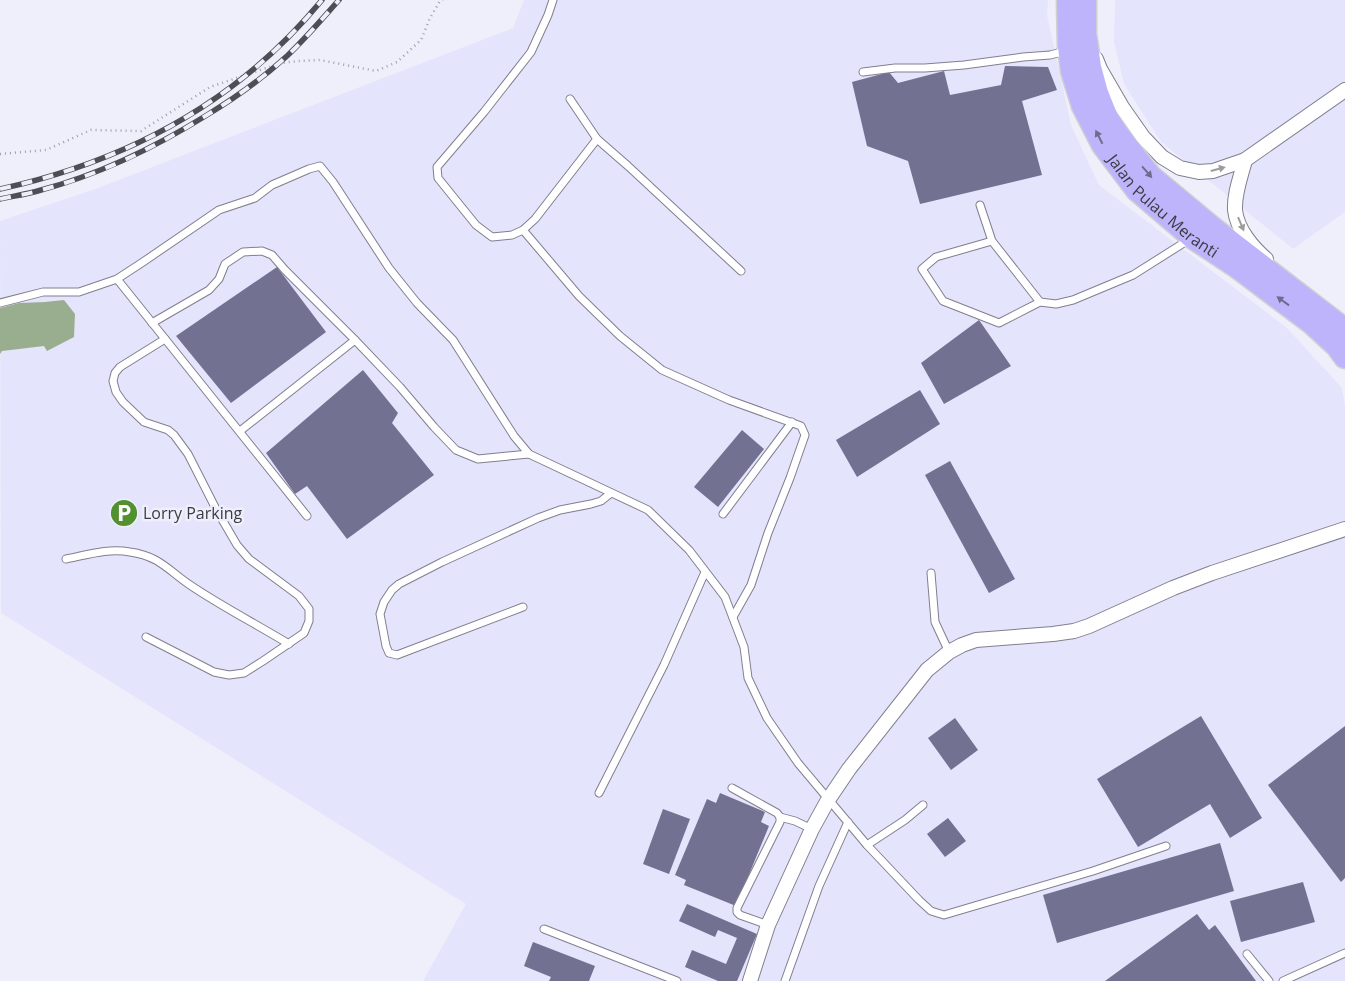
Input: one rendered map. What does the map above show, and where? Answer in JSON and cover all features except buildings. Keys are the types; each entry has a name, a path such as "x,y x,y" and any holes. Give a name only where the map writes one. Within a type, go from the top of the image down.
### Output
{"main road":[{"name":"Jalan Pulau Meranti","path":"1068,0 1067,17 1090,67 1097,93 1107,118 1150,176 1215,230 1345,330"},
{"name":"Jalan Pulau Meranti","path":"1085,0 1072,71 1083,106 1103,145 1137,190 1192,237 1236,266 1312,322 1337,346 1345,357"}],"street":[{"path":"1077,40 1100,69 1122,108 1143,137 1162,157 1180,168 1199,172 1213,171 1245,160 1345,90"},
{"path":"1245,160 1237,191 1235,210 1240,227 1256,250 1282,273 1308,301"},
{"path":"750,981 768,925 812,829 828,800 849,769 927,670 949,652 976,640 1074,631 1212,573 1345,529"}],"lane":[{"path":"552,0 548,15 531,52 437,168 438,178 476,225 492,237 512,235 523,230 535,219 597,139"},
{"path":"863,72 895,68 964,65 1050,55 1058,53 1077,40"},
{"path":"570,99 597,139 741,271"},
{"path":"0,303 43,292 79,292 117,279 220,210 256,198 272,185 320,166 333,182 389,268 417,303 453,340 514,436 529,454 648,510 688,550 725,597 744,647 748,678 767,718 798,763 828,800 931,911 944,915 1166,846"},
{"path":"980,205 992,241 1040,302"},
{"path":"523,230 578,296 620,336 662,370 729,400 801,426 805,435 790,478 768,533 751,585 733,617"},
{"path":"992,241 936,257 922,269 944,301 999,323 1040,302 1056,304 1073,300 1133,275 1192,237"},
{"path":"152,323 209,290 219,279 225,264 243,252 262,251 272,255 400,386 456,450 478,459 529,454"},
{"path":"117,279 307,516"},
{"path":"146,637 214,672 229,675 244,673 289,644 304,633 309,621 309,609 300,596 249,559 237,545 188,454 174,435 168,430 144,422 123,402 116,392 115,373 120,367 165,339"},
{"path":"240,431 355,340"},
{"path":"723,514 792,422"},
{"path":"524,607 397,655 389,653 386,646 380,614 384,602 392,590 399,584 538,518 560,510 601,501 611,493"},
{"path":"66,559 111,550 148,556 160,562 189,584 289,644"},
{"path":"599,793 664,665 706,572"},
{"path":"931,573 935,622 949,652"},
{"path":"732,788 777,813 780,818 780,822 737,908 737,912 740,915 768,925"},
{"path":"868,845 886,834 923,805"},
{"path":"780,818 795,821 812,829"},
{"path":"784,981 819,886 848,822"},
{"path":"544,929 677,981"},
{"path":"1283,981 1345,953"},
{"path":"1247,954 1270,981"}],"path":[{"path":"0,154 46,150 91,130 141,131 210,87 281,63 320,60 376,71 398,62 421,40 430,18 440,1 443,0"}],"shaded area":[{"path":"524,0 1048,0 1047,15 1071,125 1099,185 1287,328 1342,388 1345,405 1345,981 423,981 466,904 1,613 0,221 98,188 513,28"},
{"path":"1115,0 1345,0 1345,212 1293,249 1161,142 1124,84 1114,42"},
{"path":"64,300 75,314 74,337 47,351 44,346 2,351 0,354 0,308 19,303"}],"railway":[{"path":"0,189 47,177 93,162 136,144 178,122 217,97 254,69 289,36 322,0"},
{"path":"0,199 63,184 106,168 147,149 187,127 228,102 268,72 301,42 339,0"}],"place":[{"name":"Lorry Parking","path":"124,513"}]}
